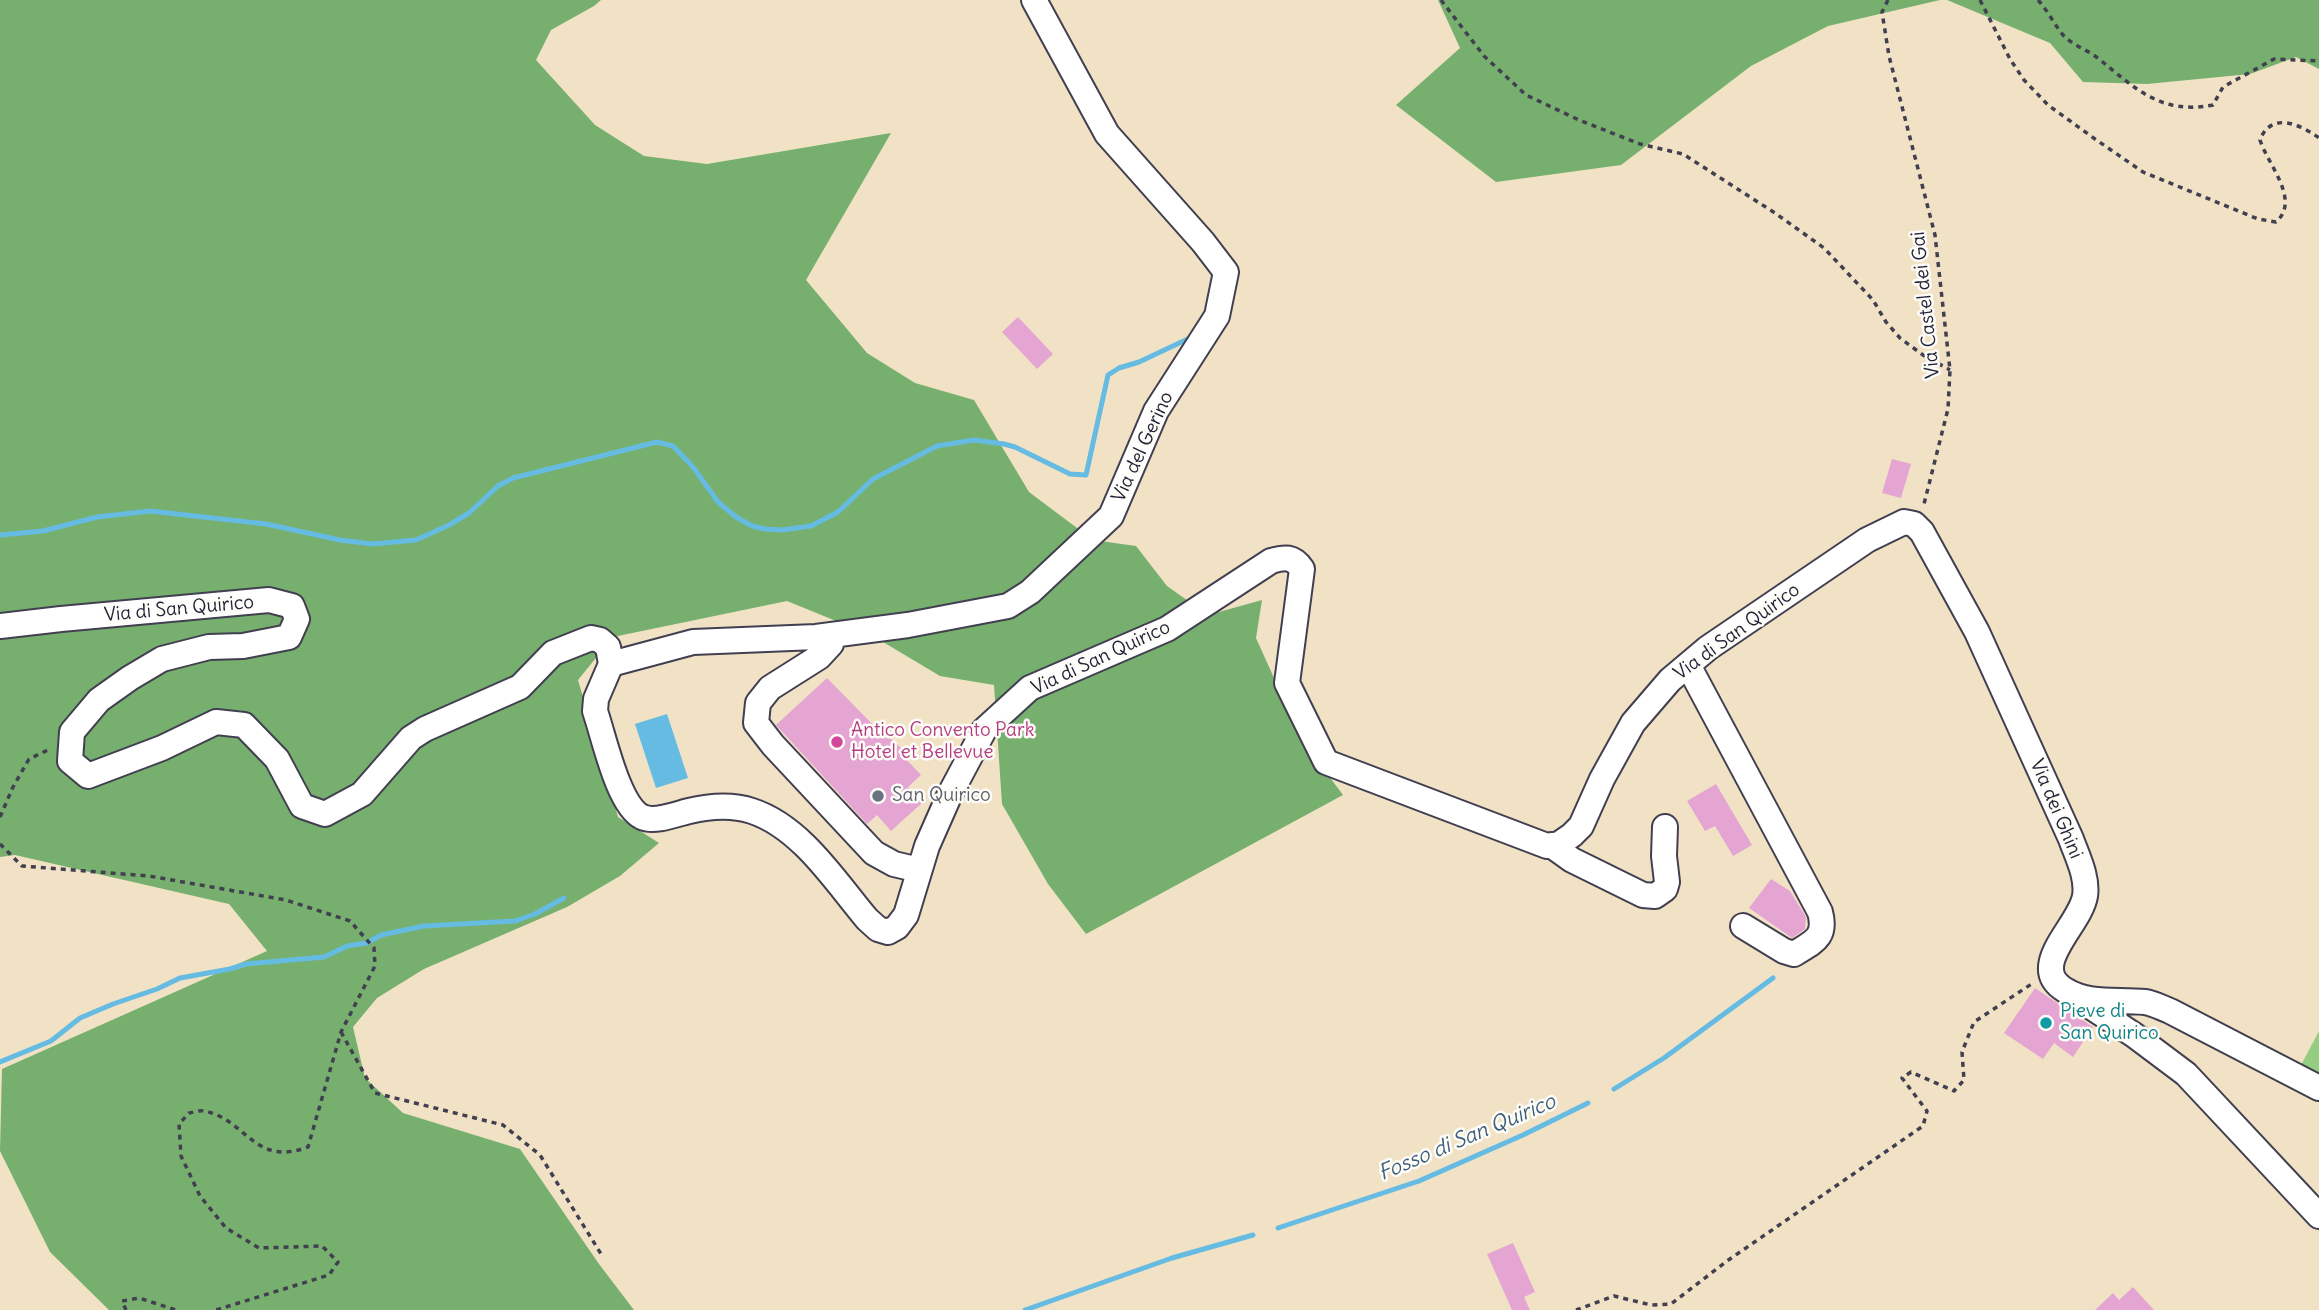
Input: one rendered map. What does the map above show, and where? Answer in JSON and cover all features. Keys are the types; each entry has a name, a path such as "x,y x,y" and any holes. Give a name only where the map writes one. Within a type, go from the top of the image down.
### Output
{"street":[{"name":"Via del Gerino","path":"611,664 693,642 831,635 908,625 1008,606 1030,593 1111,516 1156,411 1217,316 1226,272 1203,242 1107,134 1034,0"},
{"name":"Via di San Quirico","path":"611,664 596,699 595,711 627,802 642,817 661,818 718,806 737,807 774,820 807,848 867,919 878,929 888,932 897,927 905,915 927,846 950,794 984,730 1030,688 1167,629 1271,561 1286,557 1296,561 1301,569 1287,683 1326,762 1546,846 1559,844 1581,826 1602,779 1633,723 1670,680 1709,648 1867,540 1905,522 1918,528"},
{"name":"Via dei Ghini","path":"1918,528 1977,632 2071,839 2083,873 2085,896 2077,919 2053,955 2050,967 2059,984"},
{"name":"Via di San Quirico","path":"0,626 269,600 292,606 297,619 289,637 243,646 209,647 162,659 130,678 99,700 72,732 71,745"},
{"path":"831,635 831,644 819,657 770,688 758,703 756,723 773,745 874,853 894,864 919,870"},
{"path":"71,745 70,761 88,776 162,748 216,722 244,725 277,759 302,806 325,814 362,794 411,738 425,729 520,687 553,653 591,638 600,640 608,647 611,664"},
{"path":"1688,665 1820,912 1823,924 1816,940 1794,954 1784,951 1744,926"},
{"path":"1551,845 1572,860 1643,895 1654,896 1665,888 1668,882 1664,856 1665,827"},
{"path":"2059,984 2093,1000 2148,1002 2319,1088"},
{"path":"2059,984 2186,1074 2319,1216"}],"path":[{"path":"1441,0 1483,56 1526,95 1640,144 1683,154 1775,213 1824,248 1873,300 1886,322 1900,338 1950,370"},
{"name":"Via Castel dei Gai","path":"1888,0 1882,12 1889,56 1935,235 1950,370 1948,409 1918,528"},
{"path":"1980,0 2010,59 2024,80 2048,104 2143,172 2181,189 2258,219 2276,222 2288,206 2260,140 2264,129 2275,123 2292,124 2319,138"},
{"path":"2038,0 2064,36 2096,57 2133,89 2172,106 2194,109 2213,105 2223,87 2274,59 2319,61"},
{"path":"0,817 29,759 49,750 71,745"},
{"path":"0,844 22,866 149,876 286,900 350,921 374,948 376,966 341,1032 308,1147 293,1152 262,1149 232,1124 205,1111 189,1113 180,1124 181,1156 200,1196 226,1228 260,1248 322,1246 338,1262 329,1275 216,1310"},
{"path":"1576,1310 1614,1296 1651,1306 1671,1304 1923,1126 1927,1111 1902,1078 1911,1072 1954,1091 1964,1080 1962,1052 1975,1022 2030,984 2059,984"},
{"path":"341,1032 375,1093 503,1125 540,1156 601,1254"},
{"path":"126,1310 122,1301 139,1298 176,1310"}],"green space":[{"path":"0,0 601,0 551,30 536,60 595,125 644,156 707,164 891,133 806,280 867,353 915,383 974,400 1029,492 1093,540 1136,546 1167,586 1208,615 1262,600 1256,638 1302,740 1343,795 1086,934 1048,884 1002,804 994,685 940,676 873,636 787,601 613,637 578,680 618,817 659,843 620,876 567,907 424,969 377,998 353,1027 365,1078 403,1113 520,1149 634,1310 109,1310 50,1252 0,1151 2,1069 267,951 229,904 15,855 0,857"},
{"path":"1438,0 1940,0 1828,26 1751,66 1621,165 1496,182 1396,105 1460,48"},
{"path":"1947,0 2319,0 2319,69 2296,57 2250,74 2147,84 2083,82 2050,43"},
{"path":"2319,1031 2319,1077 2300,1067"}],"water":[{"path":"667,714 688,778 656,788 635,724"}],"building":[{"path":"1018,317 1053,354 1037,369 1002,332"},
{"path":"1892,459 1911,464 1901,498 1882,493"},
{"name":"Antico Convento Park Hotel et Bellevue","path":"827,678 887,739 889,737 905,752 902,755 921,775 908,787 922,803 891,831 877,815 867,824 776,725"},
{"path":"1716,784 1752,845 1733,856 1715,826 1705,831 1687,801"},
{"path":"1771,879 1790,891 1806,917 1805,929 1792,938 1749,908"},
{"name":"Pieve di San Quirico","path":"2035,988 2093,1027 2073,1057 2054,1043 2043,1059 2004,1033"},
{"path":"1513,1243 1535,1292 1524,1297 1530,1310 1512,1310 1487,1254"},
{"path":"2133,1287 2154,1310 2095,1310 2113,1293 2119,1300"}],"waterway":[{"path":"0,535 43,531 97,517 150,511 266,524 372,544 416,540 469,513 498,486 513,478 657,442 673,446 693,467 718,502 752,526 782,530 811,526 838,512 873,479 937,446 974,440 1004,444 1070,474 1086,475 1108,375 1192,337"},
{"path":"0,1062 51,1041 80,1018 180,978 246,964 324,957 347,946 367,943 381,935 424,926 515,921 535,914 564,898"},
{"name":"Fosso di San Quirico","path":"1614,1089 1664,1058 1773,978"},
{"name":"Fosso di San Quirico","path":"1278,1228 1419,1181 1588,1103"},
{"name":"Fosso di San Quirico","path":"1025,1310 1172,1258 1253,1235"}],"place":[{"name":"Antico Convento Park Hotel et Bellevue","path":"837,742"},
{"name":"San Quirico","path":"878,796"},
{"name":"Pieve di San Quirico","path":"2046,1023"}]}
